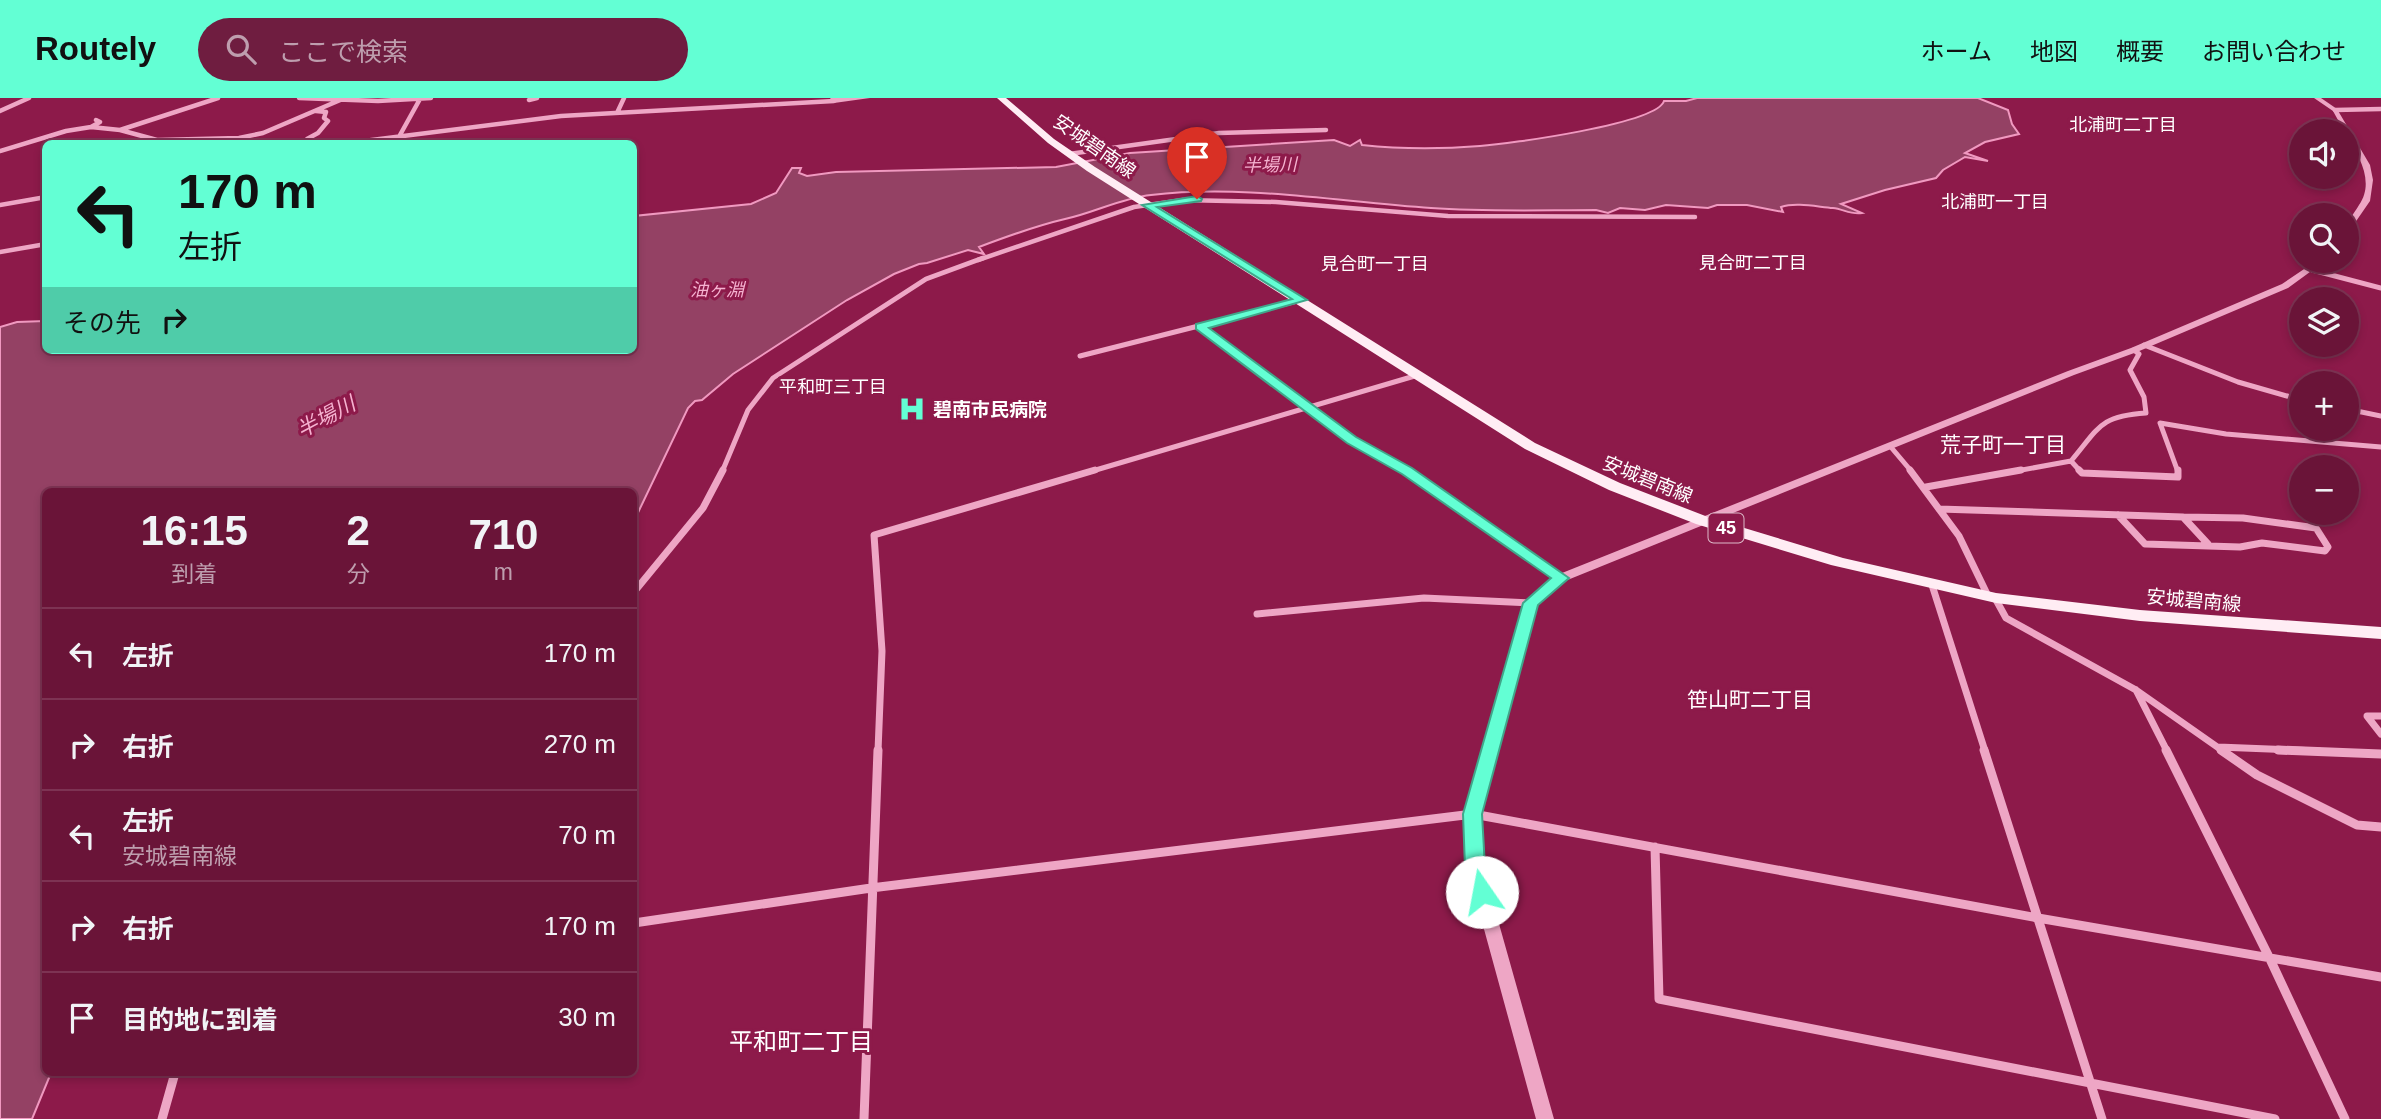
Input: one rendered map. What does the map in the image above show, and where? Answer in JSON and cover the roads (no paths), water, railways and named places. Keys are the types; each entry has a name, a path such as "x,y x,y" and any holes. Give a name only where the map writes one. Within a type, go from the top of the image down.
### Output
{"main road":[{"name":"安城碧南線","path":"1001,98 1069,154 1145,204 1530,446 1569,467 1643,499 1704,522 1823,559 1992,597 2102,611 2381,634"}],"street":[{"path":"0,110 29,98"},
{"path":"120,130 218,98"},
{"path":"299,98 431,98"},
{"path":"529,100 537,98"},
{"path":"617,113 624,98"},
{"path":"367,140 550,117 867,98"},
{"path":"2317,98 2335,110 2363,154 2369,180 2366,201 2359,211"},
{"path":"192,140 246,137 343,99"},
{"path":"400,135 420,99"},
{"path":"2335,110 2381,109"},
{"path":"307,140 318,133 328,121 324,118 326,112 315,111"},
{"path":"91,127 100,122 96,120"},
{"path":"0,151 66,131 91,127 120,130 148,140"},
{"path":"1069,154 1219,133 1326,130"},
{"path":"0,205 42,198"},
{"path":"637,589 672,550 703,508 728,460 747,410 774,378 865,316 926,279 1098,218 1145,204 1211,198 1448,216 1695,217"},
{"path":"0,253 42,245"},
{"path":"1545,1119 1475,867 1473,814 1531,603 1561,578 2134,350 2285,286 2307,273"},
{"path":"2324,273 2381,288"},
{"path":"1080,356 1301,300"},
{"path":"1200,326 1352,440 1407,471 1561,578"},
{"path":"2144,345 2238,382 2289,397"},
{"path":"1926,487 2071,461 2101,422 2115,415 2146,413 2144,397 2130,370 2139,354 2134,350"},
{"path":"864,1119 882,651 874,535 1418,374"},
{"path":"2359,411 2381,416"},
{"path":"2071,461 2082,473 2178,477 2180,476 2160,422 2226,433 2381,447"},
{"path":"1890,446 1926,487 2006,618 2136,690 2257,775 2357,825 2381,827"},
{"path":"1939,509 2244,518 2316,528 2328,547 2325,551 2262,543 2240,547 2145,544 2118,515"},
{"path":"2183,517 2208,544"},
{"path":"1932,585 2102,1119"},
{"path":"1257,614 1424,598 1531,603"},
{"path":"2136,690 2270,959 2345,1119"},
{"path":"2381,716 2367,716 2381,734"},
{"path":"2218,747 2381,754"},
{"path":"637,923 871,888 1473,814 2038,918 2381,977"},
{"path":"1655,847 1659,999 2275,1119"},
{"path":"162,1119 174,1076"}],"water":[{"name":"油ヶ淵","path":"1697,98 1978,98 2008,110 2012,124 2019,134 1985,142 1965,153 1988,161 1965,157 1943,170 1936,178 1841,204 1862,213 1800,205 1781,207 1783,212 1747,205 1717,205 1708,208 1666,205 1645,210 1620,208 1608,213 1596,210 1472,210 1221,192 1186,192 1129,199 979,247 984,254 968,250 919,264 894,274 847,300 733,374 688,408 637,515 637,488 42,488 42,1076 50,1076 32,1119 0,1119 0,327 17,322 42,321 42,354 637,354 637,216 751,204 776,193 792,168 801,168 799,173 807,176 836,172 1056,167 1130,153 1334,140 1350,146 1360,140 1362,145 1391,147 1480,146 1549,137 1610,125 1655,109 1664,101"}],"place":[{"name":"碧南市民病院","path":"912,409"}],"district":[{"name":"北浦町二丁目","path":"2123,125"},
{"name":"北浦町一丁目","path":"1995,202"},
{"name":"見合町二丁目","path":"1753,263"},
{"name":"見合町一丁目","path":"1375,264"},
{"name":"平和町三丁目","path":"833,387"},
{"name":"荒子町一丁目","path":"2003,445"},
{"name":"笹山町二丁目","path":"1750,700"},
{"name":"平和町二丁目","path":"801,1042"}],"water label":[{"name":"半場川","path":"1270,165"},
{"name":"半場川","path":"326,417"}]}
